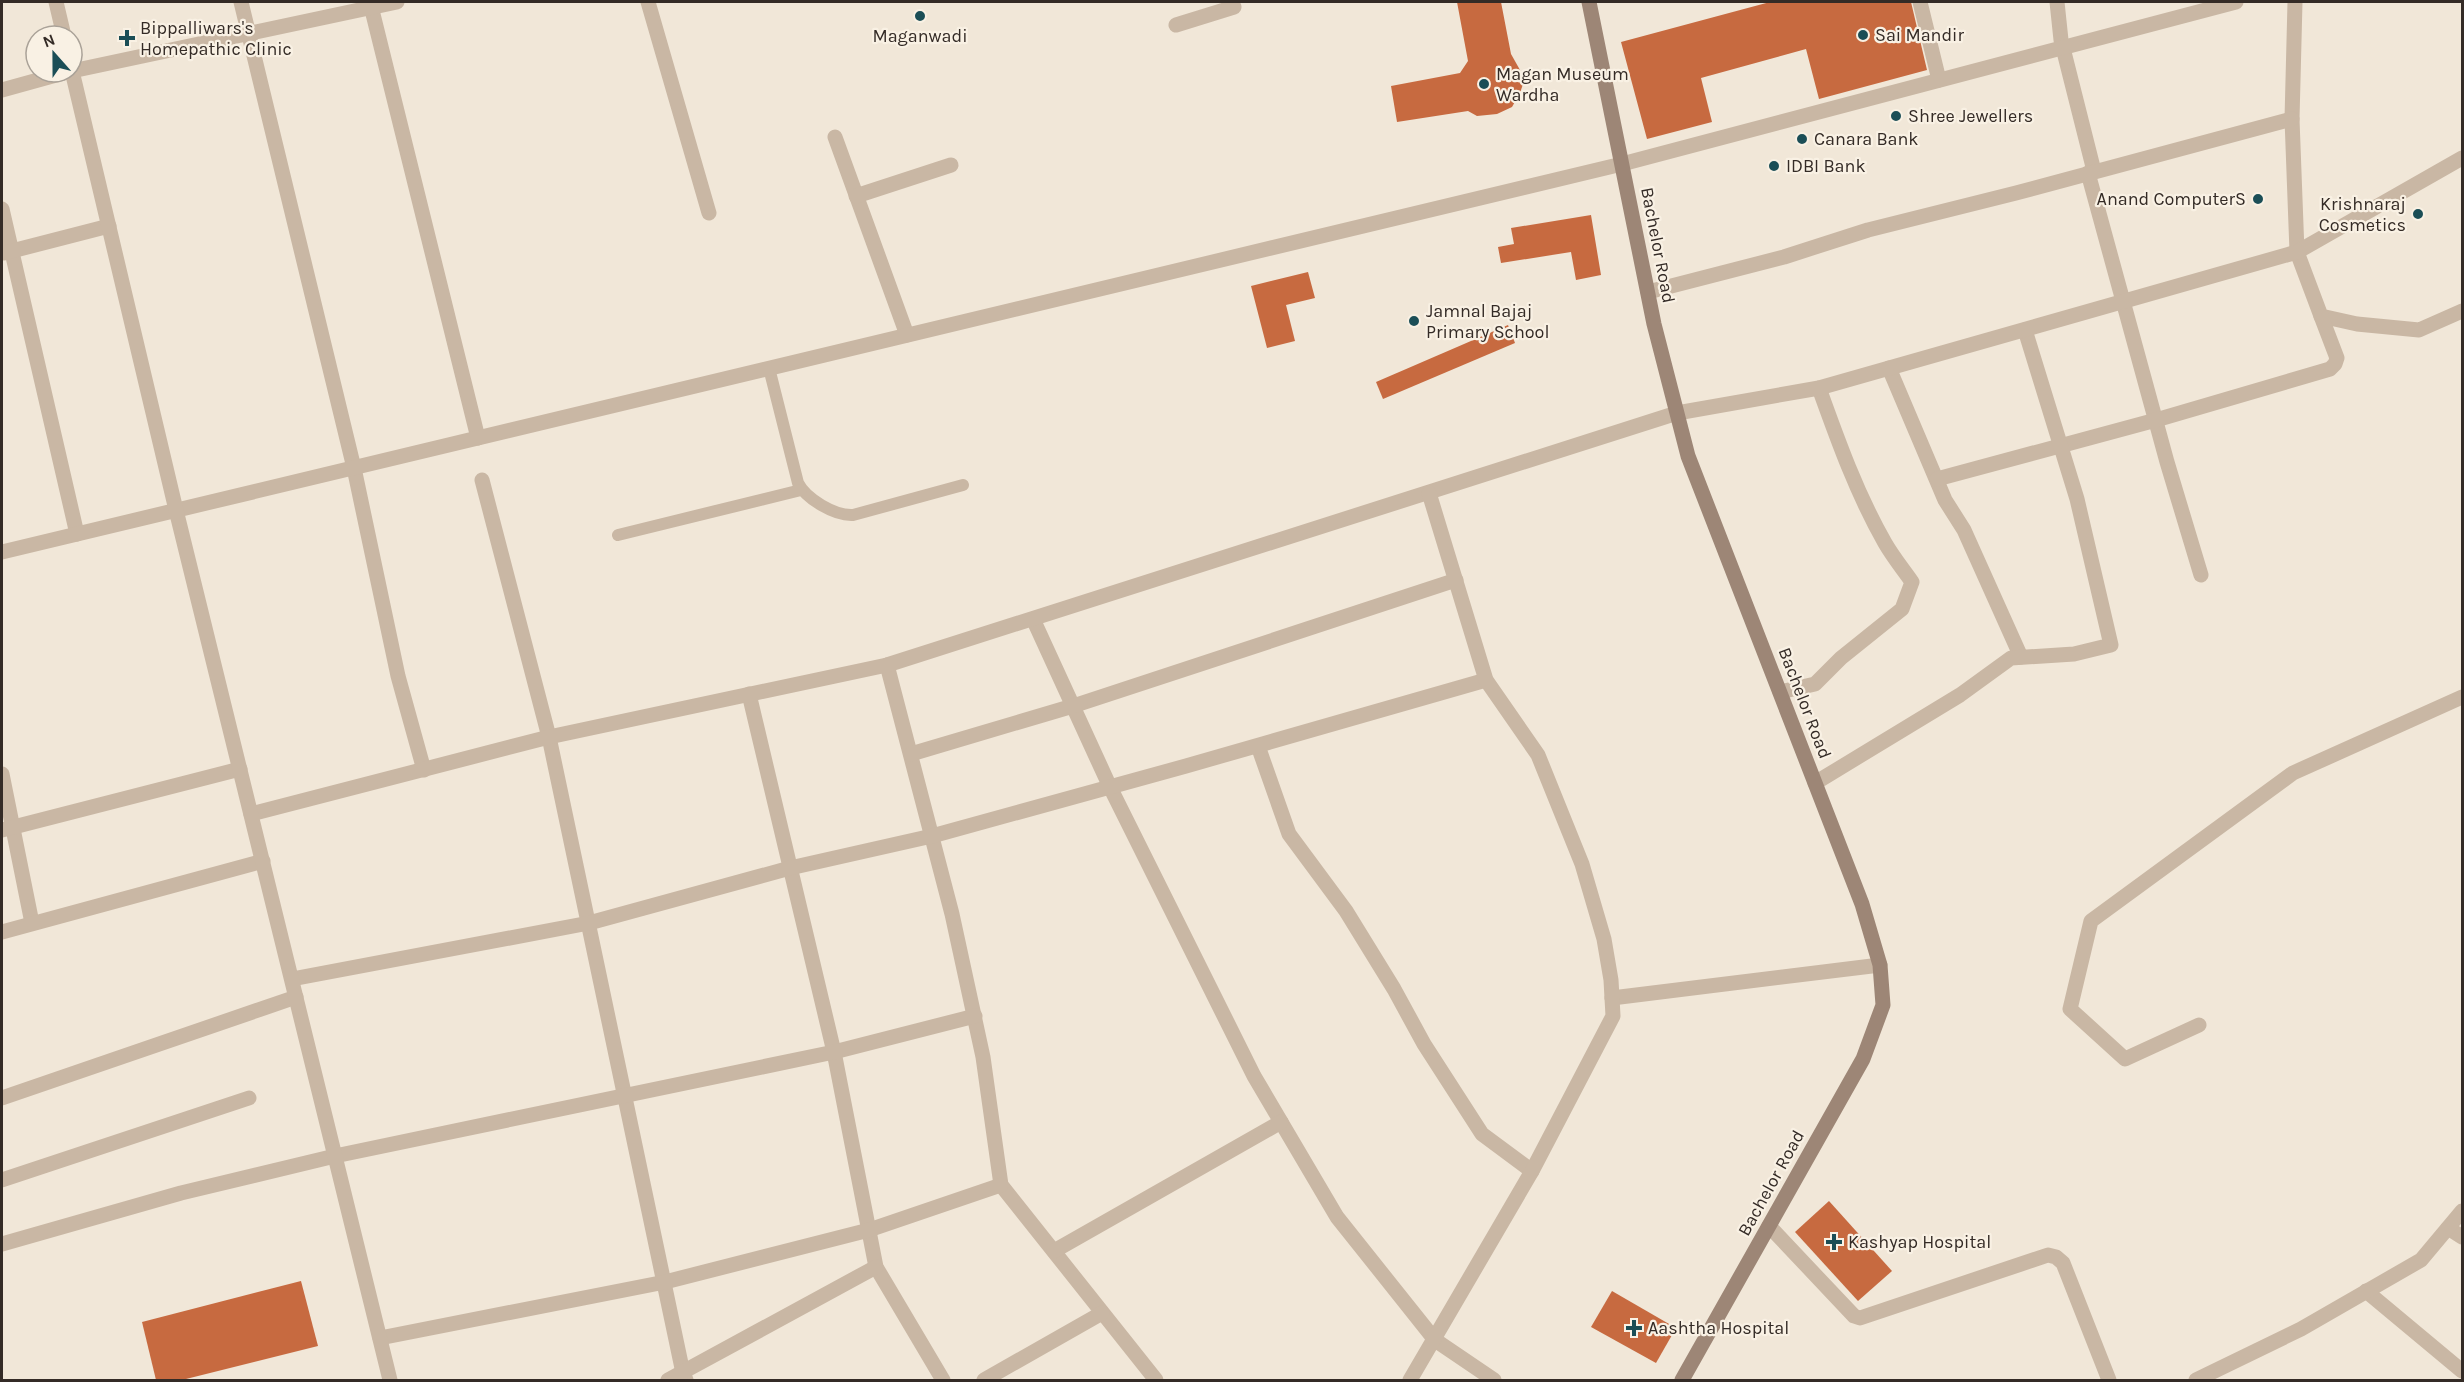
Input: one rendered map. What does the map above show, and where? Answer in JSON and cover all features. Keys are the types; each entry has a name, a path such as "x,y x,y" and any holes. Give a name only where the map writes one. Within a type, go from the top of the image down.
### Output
{"main road":[{"name":"Bachelor Road","path":"1589,2 1648,292 1688,456 1862,904 1880,965 1883,1005 1863,1059 1682,1380"}],"street":[{"path":"56,2 61,24"},
{"path":"241,2 354,468 398,676 424,770"},
{"path":"84,68 371,5 397,2"},
{"path":"648,2 710,213"},
{"path":"1176,25 1234,7 1232,2"},
{"path":"1920,2 1940,80"},
{"path":"2057,2 2063,47 2122,302 2201,575"},
{"path":"2,552 1622,164 2236,2"},
{"path":"1936,479 2156,420 2330,369 2335,364 2337,358 2297,252 2292,119 2295,2"},
{"path":"371,5 478,438"},
{"path":"2,90 24,84"},
{"path":"75,84 176,510 390,1380"},
{"path":"1648,292 1784,256 1868,230 2292,119"},
{"path":"835,137 907,335"},
{"path":"251,814 549,737 887,664 1677,413 1819,388 2297,252 2463,158"},
{"path":"856,196 951,165"},
{"path":"2,209 7,253 77,534"},
{"path":"7,253 109,226"},
{"path":"2321,316 2357,324 2419,330 2463,310"},
{"path":"1815,783 1960,695 2011,658 2073,654 2111,645 2077,499 2025,330"},
{"path":"1889,368 1936,479 1964,530 2021,657"},
{"path":"1780,692 1815,684 1841,658 1902,609 1912,582 1886,544 1864,502 1845,460 1819,388"},
{"path":"482,480 549,737 685,1377"},
{"path":"1410,1380 1532,1171 1613,1016 1604,939 1582,864 1538,755 1486,680 1429,493"},
{"path":"911,754 1073,706 1456,580"},
{"path":"1033,619 1110,788 1254,1076 1337,1216 1435,1340 1494,1380"},
{"path":"887,664 952,914 975,1016 1001,1185 1156,1380"},
{"path":"291,979 589,923 790,868 932,836 1110,788 1486,680"},
{"path":"748,694 834,1052 876,1267 943,1380"},
{"path":"2199,1025 2126,1059 2070,1010 2091,921 2293,773 2463,697"},
{"path":"1258,746 1289,834 1346,911 1462,1104 1482,1134 1532,1171"},
{"path":"7,828 240,769"},
{"path":"2,774 7,828 32,923"},
{"path":"2,932 263,861"},
{"path":"1612,998 1880,965"},
{"path":"2,1098 296,997"},
{"path":"2,1244 181,1193 335,1156 834,1052 975,1016"},
{"path":"2,1180 249,1098"},
{"path":"1054,1251 1281,1122"},
{"path":"380,1338 665,1282 869,1230 1001,1185"},
{"path":"2196,1380 2301,1329 2421,1260 2463,1211"},
{"path":"1769,1226 1854,1316 1860,1318 2048,1255 2056,1257 2063,1263 2109,1380"},
{"path":"2448,1228 2463,1237"},
{"path":"668,1380 685,1377 876,1267"},
{"path":"2366,1291 2463,1371"},
{"path":"984,1380 1102,1312"}],"lane":[{"path":"769,368 801,490 806,495 841,514 853,515 963,485"},
{"path":"618,536 801,490"}],"building":[{"path":"1457,2 1501,2 1511,54 1520,70 1523,84 1520,93 1512,107 1497,114 1477,116 1468,111 1397,122 1391,86 1460,73 1468,61"},
{"path":"1770,2 1911,2 1927,70 1819,99 1806,49 1701,78 1712,122 1647,139 1621,42"},
{"path":"1591,215 1601,275 1576,280 1571,252 1501,263 1498,247 1514,244 1511,228"},
{"path":"1308,272 1315,298 1286,305 1295,341 1267,348 1251,286"},
{"path":"1508,325 1515,343 1383,399 1376,382"},
{"path":"1829,1201 1892,1271 1858,1301 1795,1232"},
{"path":"301,1281 318,1346 182,1380 156,1380 142,1322"},
{"path":"1612,1291 1676,1328 1656,1363 1591,1327"}],"place":[{"name":"Maganwadi","path":"920,16"},
{"name":"Sai Mandir","path":"1863,35"},
{"name":"Bippalliwars's Homepathic Clinic","path":"127,38"},
{"name":"Magan Museum Wardha","path":"1484,84"},
{"name":"Shree Jewellers","path":"1896,116"},
{"name":"Canara Bank","path":"1802,139"},
{"name":"IDBI Bank","path":"1774,166"},
{"name":"Anand ComputerS","path":"2258,199"},
{"name":"Krishnaraj Cosmetics","path":"2418,214"},
{"name":"Jamnal Bajaj Primary School","path":"1414,321"},
{"name":"Kashyap Hospital","path":"1834,1242"},
{"name":"Aashtha Hospital","path":"1634,1328"}]}
